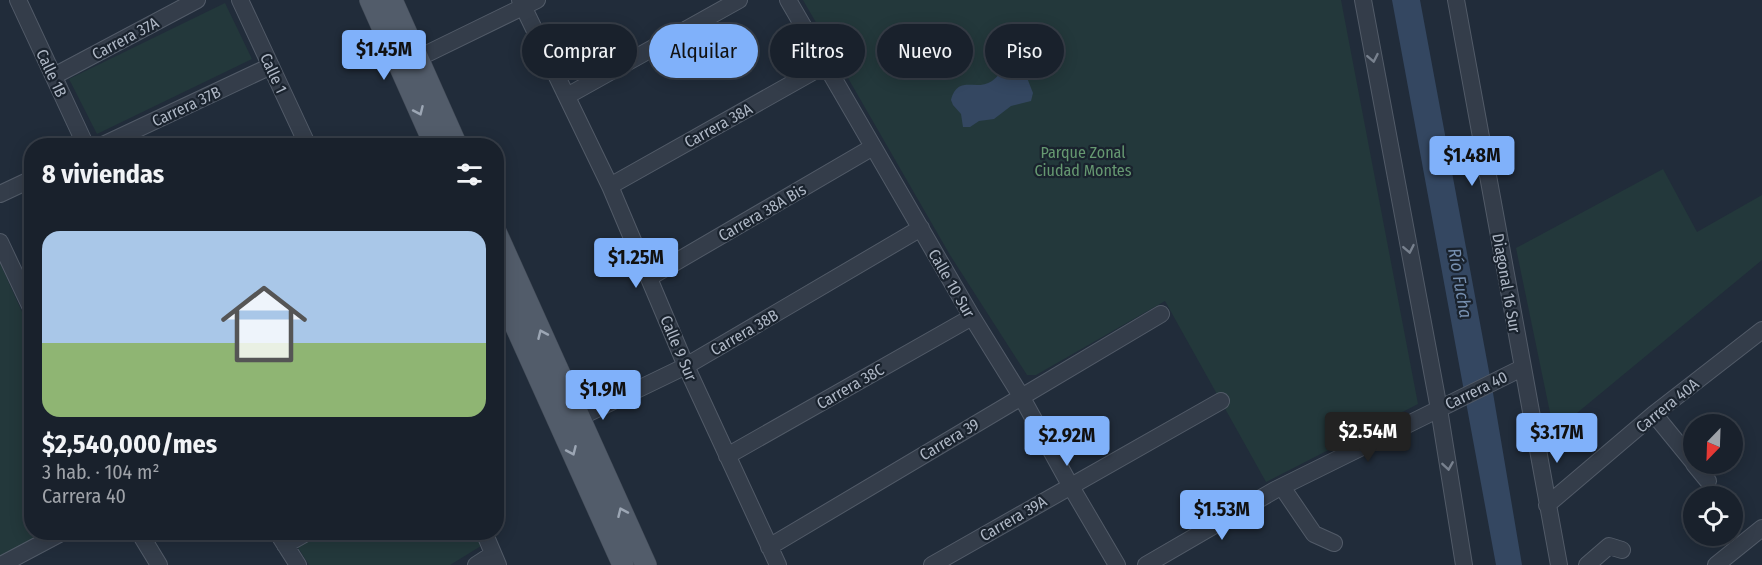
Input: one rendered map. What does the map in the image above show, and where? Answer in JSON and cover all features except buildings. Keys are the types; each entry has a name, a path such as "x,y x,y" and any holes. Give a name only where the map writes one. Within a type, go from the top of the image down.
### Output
{"main road":[{"path":"370,0 453,138"},
{"path":"392,0 433,138"},
{"path":"504,249 525,294 623,565"},
{"path":"504,306 571,422 646,565"}],"street":[{"name":"Calle 1B","path":"18,0 82,138"},
{"name":"Carrera 37A","path":"54,76 197,0"},
{"name":"Calle 1","path":"240,0 304,138"},
{"path":"567,96 739,0"},
{"name":"Calle 10 Sur","path":"788,0 802,24"},
{"path":"1363,0 1446,405 1464,565"},
{"name":"Diagonal 16 Sur","path":"1456,0 1559,565"},
{"path":"409,62 527,3"},
{"name":"Calle 9 Sur","path":"527,3 650,277 686,366 778,565"},
{"name":"Carrera 37B","path":"118,138 271,66"},
{"name":"Carrera 38A","path":"610,186 800,78"},
{"name":"Calle 10 Sur","path":"833,78 1118,565"},
{"name":"Carrera 38A Bis","path":"650,277 873,147"},
{"path":"0,194 24,182"},
{"name":"Carrera 38B","path":"571,422 686,366 921,228"},
{"path":"0,242 24,292"},
{"path":"504,296 525,294"},
{"name":"Carrera 39","path":"769,547 1161,314"},
{"name":"Carrera 38C","path":"728,456 972,316"},
{"name":"Carrera 40A","path":"1547,505 1654,414 1762,330"},
{"name":"Carrera 40","path":"1146,565 1282,487 1522,368"},
{"name":"Carrera 39A","path":"932,565 1221,401"},
{"path":"1654,414 1683,450"},
{"path":"1703,474 1708,481"},
{"path":"1282,487 1314,534 1334,543"},
{"path":"1716,565 1736,559 1762,528"},
{"path":"1,565 20,560 51,540"},
{"path":"144,540 159,565"},
{"path":"282,540 298,565"},
{"path":"476,565 496,560 487,540"},
{"path":"1587,565 1609,546 1622,550"}],"green space":[{"name":"Parque Zonal Ciudad Montes","path":"803,0 1341,0 1418,404 1266,482 1165,301 1036,375 1027,375 950,255 848,78 865,78 865,24 817,24"},
{"path":"225,3 252,59 97,134 69,79"},
{"path":"1663,169 1697,232 1762,195 1762,260 1554,432 1516,248"},
{"path":"0,263 24,316 24,540 31,540 0,556"},
{"path":"309,540 478,540 481,546 450,565 309,565 297,546"}],"water":[{"name":"Río Fucha","path":"1392,0 1420,0 1493,393 1522,565 1496,565"},
{"path":"995,78 1027,78 1033,93 1031,101 1011,106 994,119 979,121 970,127 963,127 961,114 951,100 954,92 963,85 980,85"}]}
